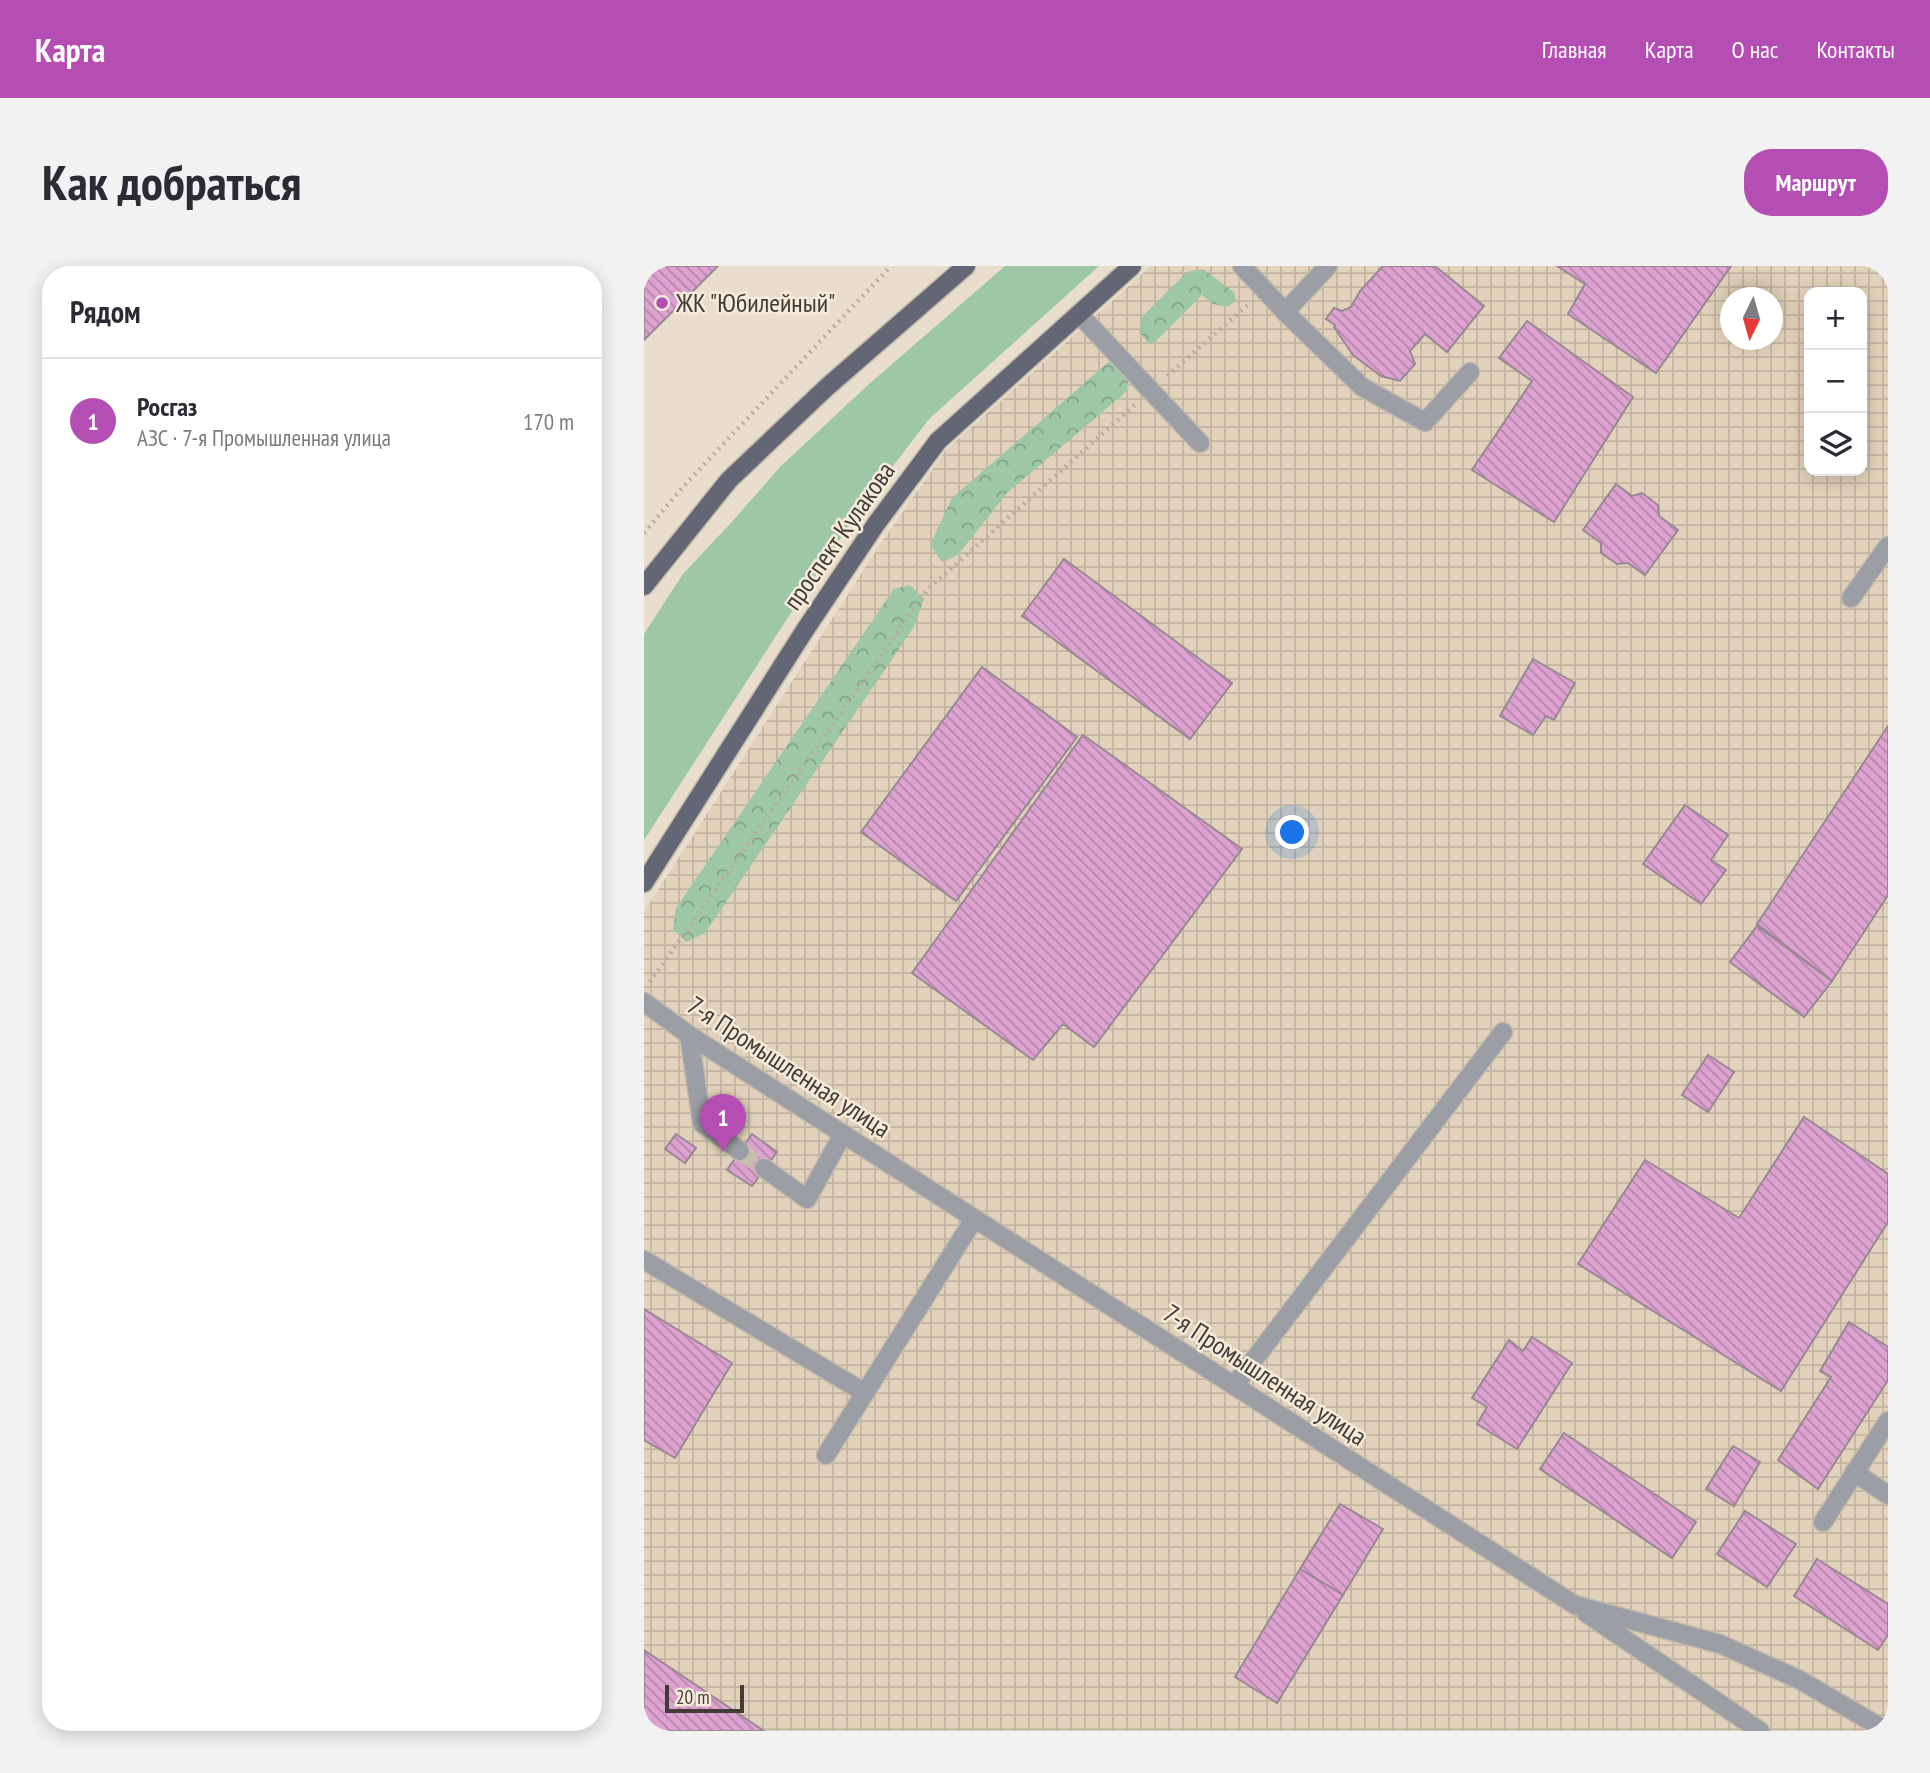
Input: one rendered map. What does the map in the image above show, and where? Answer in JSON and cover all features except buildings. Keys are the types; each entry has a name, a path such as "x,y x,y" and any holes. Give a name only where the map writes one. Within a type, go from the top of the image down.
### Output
{"main road":[{"path":"644,586 729,480 827,387 965,266"},
{"name":"проспект Кулакова","path":"644,883 805,630 876,524 938,441 1132,266"}],"street":[{"path":"1242,266 1284,312 1362,387 1425,422 1470,372"},
{"path":"1284,312 1328,266"},
{"path":"1079,314 1200,443"},
{"path":"1851,597 1888,546"},
{"name":"7-я Промышленная улица","path":"644,1002 689,1035 843,1135 1575,1605 1720,1644 1800,1680 1887,1731"},
{"path":"1234,1386 1503,1032"},
{"path":"689,1035 702,1123 740,1151"},
{"path":"765,1168 807,1199 843,1135"},
{"path":"826,1455 974,1219"},
{"path":"644,1260 865,1393"},
{"path":"1823,1522 1888,1421"},
{"path":"1854,1472 1888,1495"},
{"path":"1575,1605 1760,1731"}],"path":[{"path":"644,533 682,488 891,266"},
{"path":"644,991 928,589 1250,303 1260,285"}],"shaded area":[{"path":"1151,266 1888,266 1888,1731 644,1731 644,912 881,543 946,450"}],"green space":[{"path":"1005,266 1099,266 929,419 863,505 644,840 644,634 683,574 781,466 868,385"},
{"path":"1203,269 1234,292 1236,301 1227,307 1213,304 1202,295 1155,342 1148,343 1139,331 1142,317 1187,272"},
{"path":"1112,359 1130,375 1126,392 1007,493 958,555 942,562 930,545 952,498"},
{"path":"910,585 924,599 914,627 705,933 686,942 673,929 676,908 894,589"}],"tunnel":[{"path":"740,1151 764,1168"}],"place":[{"name":"ЖК \"Юбилейный\"","path":"662,303"},
{"name":"Росгаз","path":"723,1152"}]}
